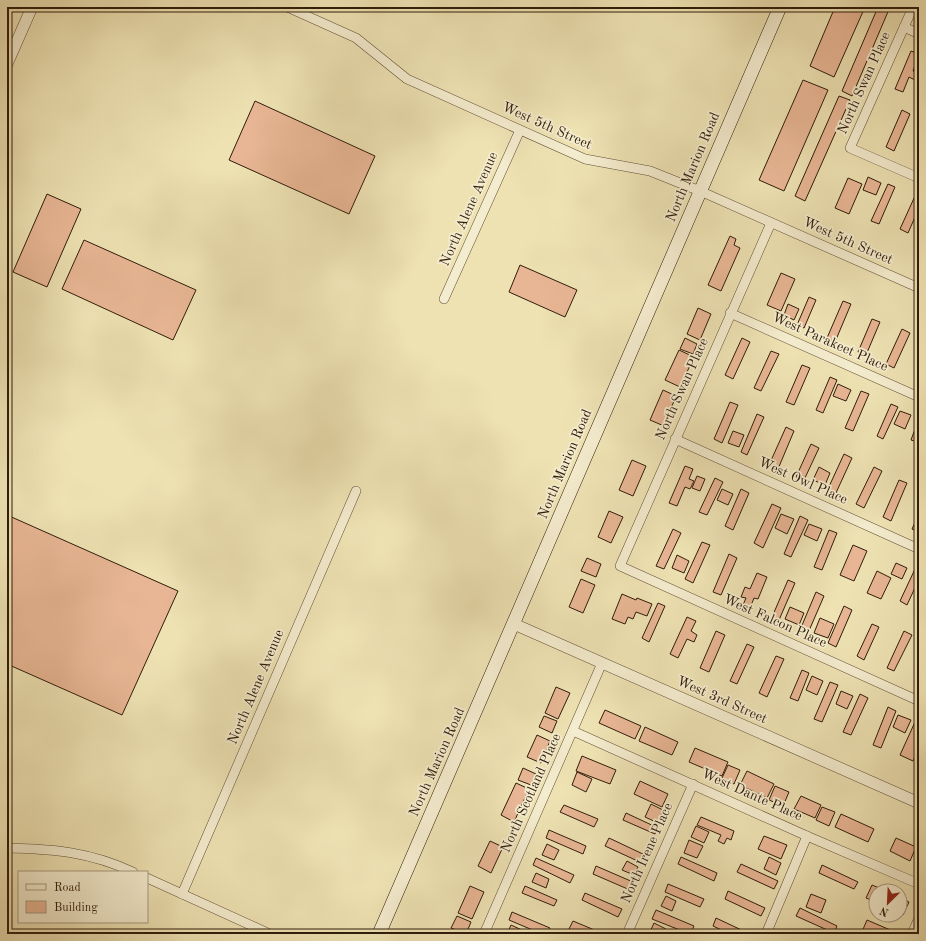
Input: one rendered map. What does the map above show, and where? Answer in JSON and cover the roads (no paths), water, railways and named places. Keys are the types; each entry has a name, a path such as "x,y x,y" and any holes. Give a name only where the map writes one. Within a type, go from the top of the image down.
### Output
{"main road":[{"name":"North Marion Road","path":"379,934 780,7"}],"street":[{"path":"7,64 32,7"},
{"name":"West 5th Street","path":"287,7 356,38 407,79 585,159 650,171 700,191 919,288"},
{"name":"North Swan Place","path":"913,7 850,148 919,178"},
{"path":"904,27 919,34"},
{"name":"North Alene Avenue","path":"444,299 520,130"},
{"name":"North Swan Place","path":"620,566 730,313 771,223"},
{"name":"West Parakeet Place","path":"730,313 919,397"},
{"name":"West Owl Place","path":"675,439 919,549"},
{"name":"North Alene Avenue","path":"182,894 356,491"},
{"name":"West Falcon Place","path":"620,566 919,701"},
{"name":"West 3rd Street","path":"514,624 919,803"},
{"name":"North Scotland Place","path":"484,934 602,663"},
{"name":"West Dante Place","path":"573,731 807,836 919,884"},
{"name":"North Irene Place","path":"627,934 693,784"},
{"path":"766,934 807,836"},
{"path":"7,848 64,850 109,861 131,871"},
{"path":"148,878 270,934"},
{"path":"912,934 919,918"}]}
